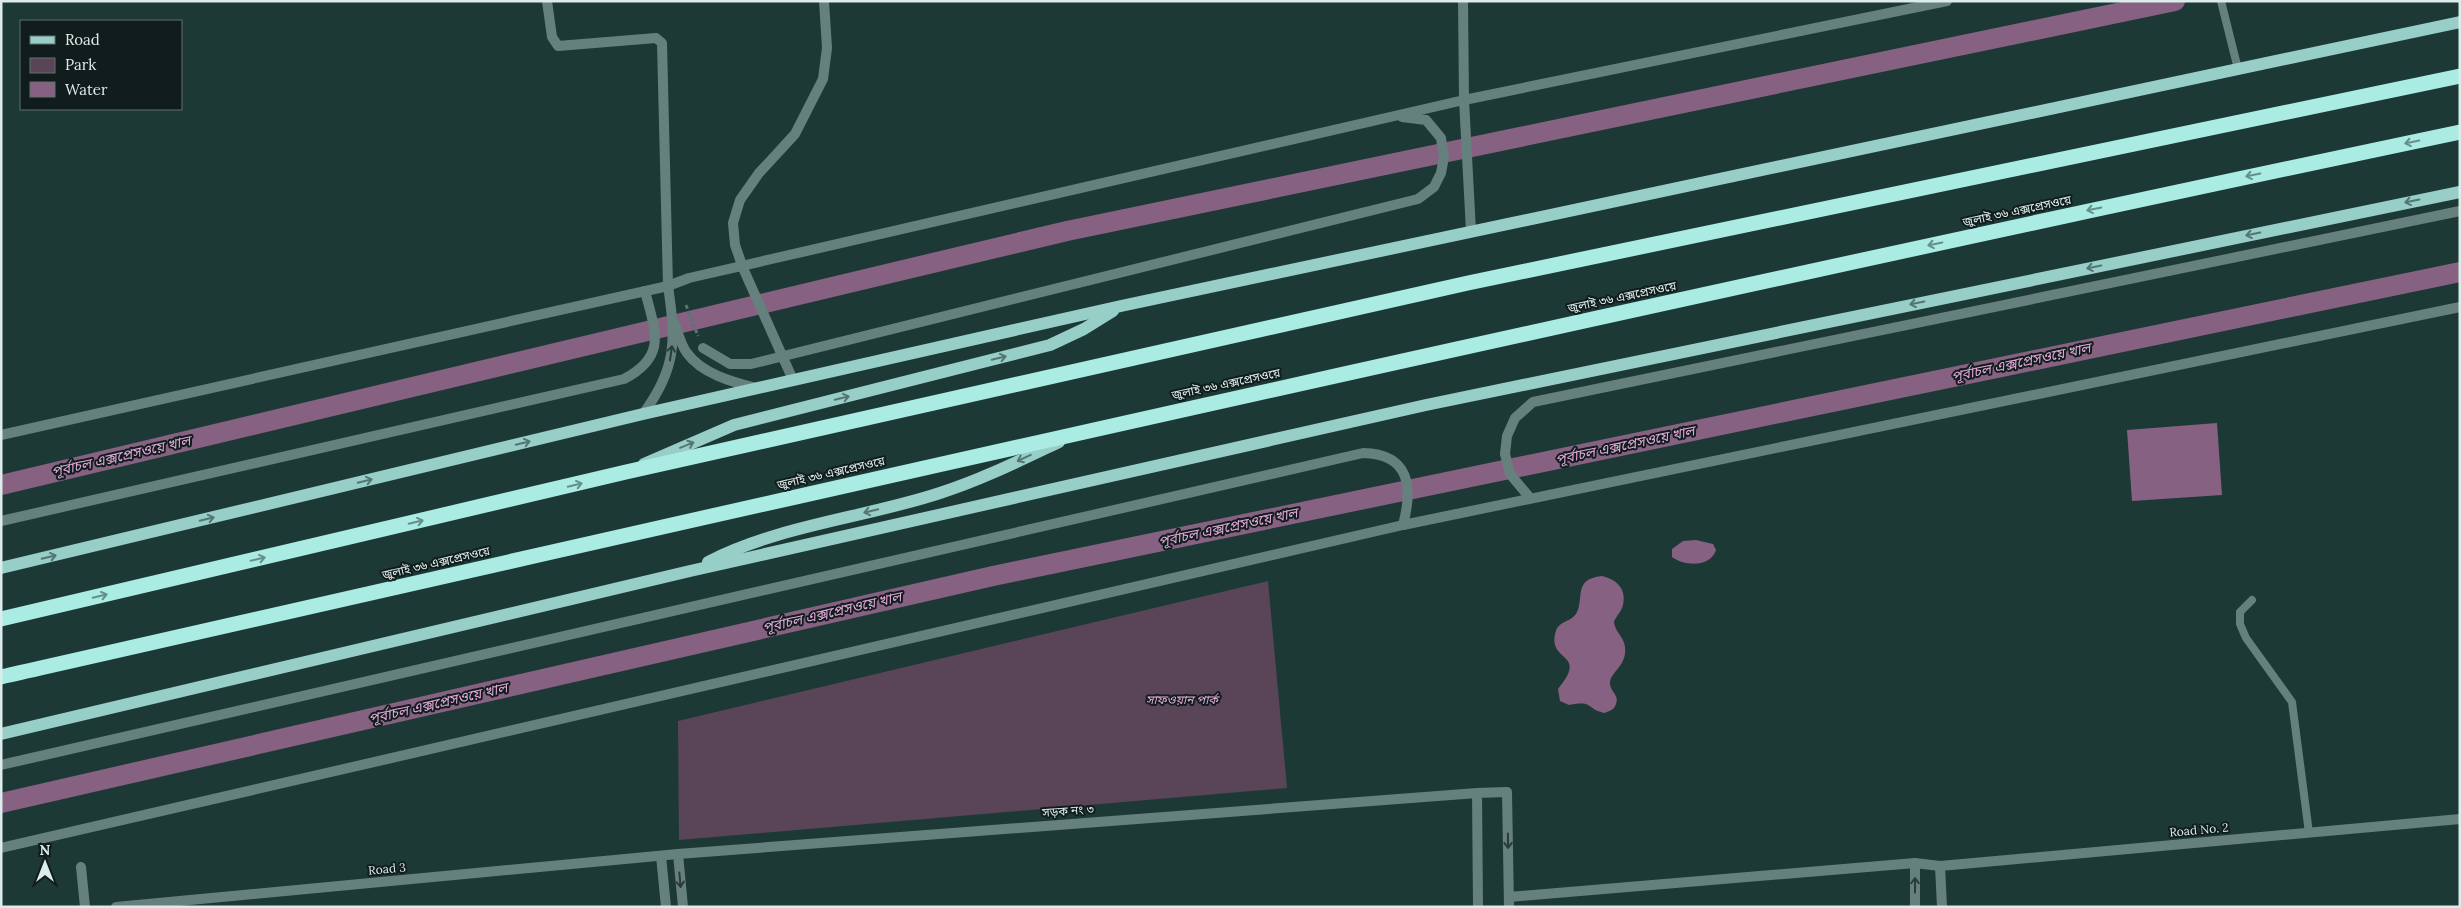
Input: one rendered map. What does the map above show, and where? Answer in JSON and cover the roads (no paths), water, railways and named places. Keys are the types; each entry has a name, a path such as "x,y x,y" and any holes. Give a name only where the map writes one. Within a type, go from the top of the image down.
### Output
{"highway":[{"path":"1,619 626,472 1468,283 2460,76"},
{"name":"জুলাই ৩৬ এক্সপ্রেসওয়ে","path":"1,677 1084,431 2138,200 2460,132"}],"main road":[{"path":"1,568 643,414 1121,306 2460,22"},
{"path":"1,734 690,571 1426,405 2460,192"},
{"path":"626,472 734,425 1050,345 1084,329 1121,306"},
{"path":"690,571 732,550 810,526 941,493 1084,431"}],"street":[{"path":"547,1 552,37 558,46 656,38 662,43 668,286 673,321 672,354 663,384 643,414"},
{"path":"793,380 743,268 735,245 733,223 740,200 759,173 795,134 823,78 827,48 824,1"},
{"path":"1463,1 1464,100 1471,231"},
{"path":"1,435 668,286 699,276 1464,100 1947,1"},
{"path":"703,348 730,364 751,364 1418,199 1434,187 1441,173 1444,157 1441,138 1426,120 1396,116"},
{"path":"1530,498 1510,474 1505,454 1506,436 1514,418 1533,402 2460,211"},
{"path":"1,520 624,379 641,370 652,355 656,336 645,291"},
{"path":"1,848 1403,525 2460,307"},
{"path":"673,321 687,353 709,371 731,382 757,388"},
{"path":"1,766 1363,453 1379,453 1397,463 1407,479 1408,505 1403,525"},
{"name":"সড়ক নং ৩","path":"661,856 1507,792 1509,902"},
{"path":"1477,793 1478,907"},
{"name":"Road No. 2","path":"1509,902 1915,863 1940,866 2460,819"},
{"path":"678,854 683,907"},
{"path":"661,856 666,907"},
{"name":"Road 3","path":"116,907 661,856"},
{"path":"1914,907 1915,863"},
{"path":"1940,866 1942,907"},
{"path":"81,867 86,907"}],"lane":[{"path":"2221,1 2238,69"},
{"path":"2252,600 2240,612 2240,624 2246,638 2292,702 2309,833"}],"water":[{"path":"2217,423 2222,495 2132,501 2127,430"},
{"path":"1696,540 1713,544 1716,550 1713,556 1696,564 1683,562 1672,557 1672,549 1683,541"},
{"path":"1602,576 1616,582 1622,590 1624,599 1622,607 1614,622 1625,647 1624,659 1613,674 1610,682 1617,701 1613,709 1604,713 1586,704 1569,705 1560,701 1558,689 1567,677 1570,668 1568,662 1556,647 1554,639 1557,628 1576,614 1583,585 1593,578"}],"waterway":[{"name":"পূর্বাচল এক্সপ্রেসওয়ে খাল","path":"1,485 1067,231 2175,1"},
{"name":"পূর্বাচল এক্সপ্রেসওয়ে খাল","path":"1,803 993,576 2460,272"}],"park label":[{"name":"সাফওয়ান পার্ক","path":"1182,700"}]}
